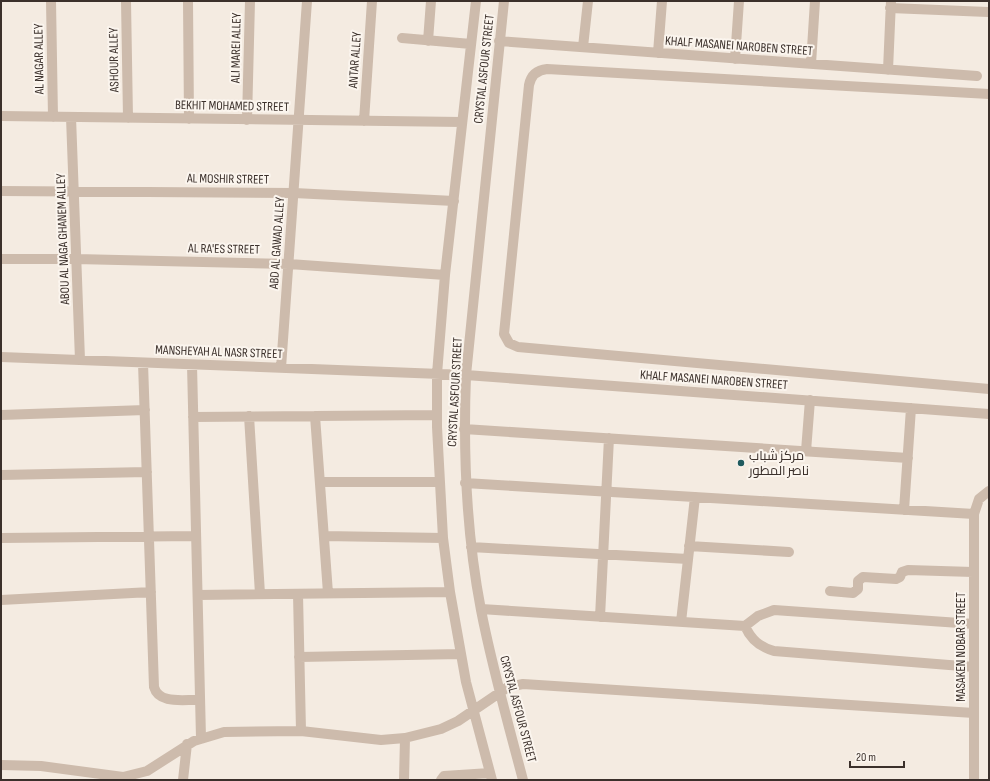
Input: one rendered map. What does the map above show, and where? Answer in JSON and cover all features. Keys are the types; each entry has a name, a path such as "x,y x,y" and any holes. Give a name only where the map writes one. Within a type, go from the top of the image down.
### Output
{"street":[{"name":"AL NAGAR ALLEY","path":"51,1 53,117"},
{"name":"ASHOUR ALLEY","path":"126,1 128,118"},
{"path":"188,1 189,119"},
{"name":"ALI MAREI ALLEY","path":"247,120 250,1"},
{"name":"ABD AL GAWAD ALLEY","path":"281,368 307,1"},
{"name":"ANTAR ALLEY","path":"364,121 372,1"},
{"path":"428,41 431,1"},
{"name":"CRYSTAL ASFOUR STREET","path":"476,1 445,276 437,374 436,415 443,538 450,592 473,711 491,777"},
{"name":"CRYSTAL ASFOUR STREET","path":"504,1 466,375 464,429 466,483 471,547 481,609 500,692 523,780"},
{"path":"584,48 588,1"},
{"path":"658,53 662,1"},
{"path":"735,58 739,1"},
{"path":"812,64 815,1"},
{"path":"888,70 890,4 988,12"},
{"path":"402,38 471,44"},
{"name":"KHALF MASANEI NAROBEN STREET","path":"499,41 977,76"},
{"path":"989,94 547,69 536,72 528,84 504,334 509,343 518,347 989,389"},
{"name":"BEKHIT MOHAMED STREET","path":"1,116 462,122"},
{"name":"ABOU AL NAGA GHANEM ALLEY","path":"71,117 80,360"},
{"name":"AL MOSHIR STREET","path":"1,191 74,190 294,193 454,201"},
{"name":"AL RA'ES STREET","path":"1,259 76,259 289,264 445,276"},
{"name":"MANSHEYAH AL NASR STREET","path":"1,357 437,374"},
{"path":"143,363 150,592 155,692 166,699 200,700"},
{"path":"192,365 201,738"},
{"name":"KHALF MASANEI NAROBEN STREET","path":"437,374 989,414"},
{"path":"806,452 810,400"},
{"path":"904,510 911,408"},
{"path":"1,415 145,410"},
{"path":"193,417 436,415"},
{"path":"249,416 260,594"},
{"path":"315,416 328,593"},
{"path":"464,429 908,458"},
{"path":"600,617 610,438"},
{"path":"1,475 147,472"},
{"path":"320,482 439,482"},
{"path":"466,483 974,514 979,498 989,491"},
{"path":"681,622 695,497"},
{"name":"MASAKEN NOBAR STREET","path":"974,514 974,780"},
{"path":"1,538 196,536"},
{"path":"324,536 443,538"},
{"path":"689,546 789,552"},
{"path":"471,547 688,559"},
{"path":"830,591 853,593 858,589 858,581 863,577 896,579 906,570 973,572"},
{"path":"1,600 150,592"},
{"path":"198,595 450,592"},
{"path":"298,594 301,731"},
{"path":"481,609 745,626 758,616 774,610 974,624"},
{"path":"745,626 753,640 759,645 774,651 974,667"},
{"path":"299,658 461,654"},
{"path":"1,764 41,766 110,776 136,777 157,765 187,744 201,738 224,732 301,731 380,740 406,738 441,729 473,711 508,687 523,684 974,713"},
{"path":"404,780 406,738"},
{"path":"183,780 187,744"},
{"path":"440,780 444,776 491,777"}],"place":[{"name":"مركز شباب ناصر المطور","path":"741,463"}]}
